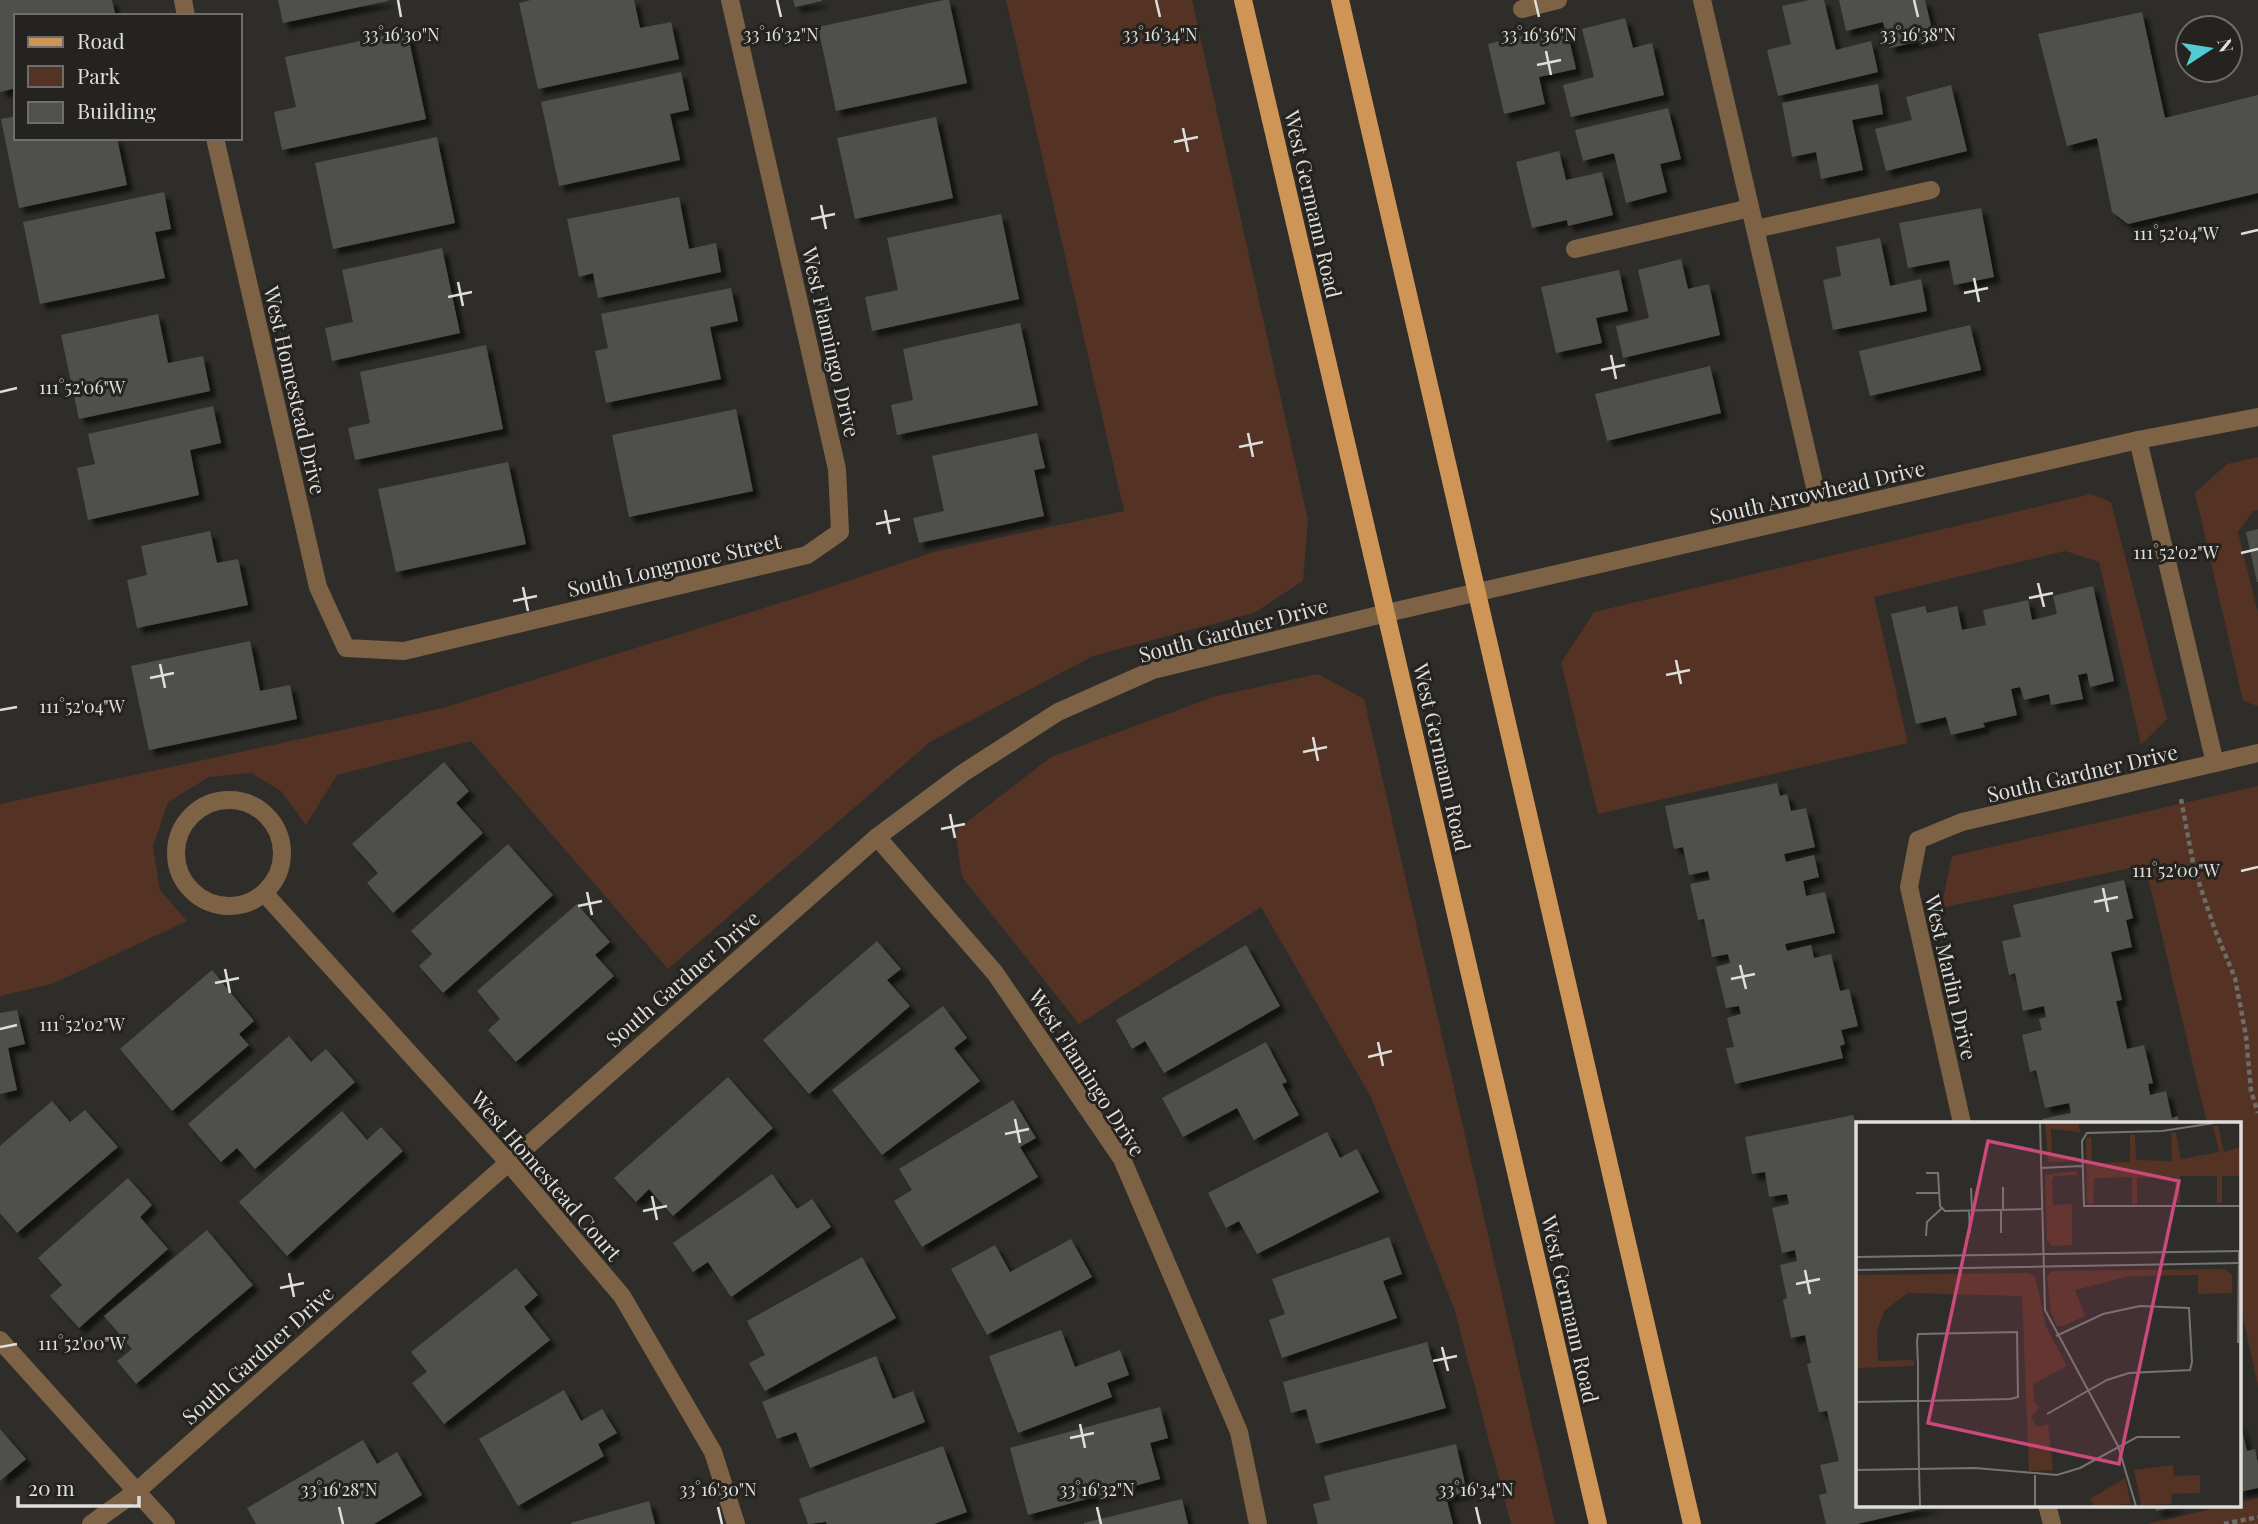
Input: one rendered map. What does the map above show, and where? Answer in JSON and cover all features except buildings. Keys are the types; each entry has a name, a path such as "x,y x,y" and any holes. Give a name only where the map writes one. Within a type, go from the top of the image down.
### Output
{"main road":[{"name":"West Germann Road","path":"1243,0 1598,1524"},
{"path":"1340,0 1475,594 1692,1524"}],"street":[{"name":"West Flamingo Drive","path":"730,0 837,469 840,532"},
{"path":"1522,9 1558,0"},
{"path":"1702,0 1821,513"},
{"name":"West Homestead Drive","path":"215,140 318,587 346,648"},
{"path":"1756,229 1931,190"},
{"path":"1575,249 1750,208"},
{"name":"South Arrowhead Drive","path":"1387,613 2138,440 2258,417"},
{"path":"2138,440 2215,763"},
{"name":"South Longmore Street","path":"346,648 404,651 418,648 807,555 840,532"},
{"name":"South Gardner Drive","path":"91,1524 137,1491 877,837 964,773 1058,712 1153,670 1387,613"},
{"name":"South Gardner Drive","path":"1918,840 1962,822 2258,753"},
{"path":"220,800 240,800 258,808 273,821 281,840 283,859 277,878 265,894 248,904 228,908 209,904 192,893 180,877 175,858 177,838 187,820 202,807 220,800"},
{"name":"West Flamingo Drive","path":"877,837 995,973 1122,1159 1239,1432 1258,1524"},
{"name":"West Marlin Drive","path":"1918,840 1909,887 1962,1122"},
{"name":"West Homestead Court","path":"265,894 508,1162 622,1296 713,1452 736,1524"},
{"path":"0,1340 166,1524"},
{"path":"2047,1506 2052,1524"}],"path":[{"path":"2177,774 2194,868 2235,978 2246,1035 2251,1090 2258,1113"},
{"path":"2224,1524 2258,1517"}],"green space":[{"path":"1006,0 1192,0 1308,520 1303,581 1254,613 1093,656 930,742 668,969 471,741 337,775 306,825 281,791 251,773 209,777 168,802 153,847 160,890 187,921 52,984 0,996 0,804 443,708 812,593 934,552 1124,511"},
{"path":"2258,457 2258,510 2253,511 2238,532 2258,613 2258,706 2243,701 2195,493 2227,464"},
{"path":"2091,494 2111,502 2167,719 2141,745 2099,562 2065,551 1874,597 1908,743 1598,814 1561,663 1594,612"},
{"path":"1318,674 1364,699 1555,1524 1511,1524 1454,1308 1371,1097 1261,907 1079,1024 962,877 955,831 1051,757 1216,696"},
{"path":"2258,786 2258,1386 2240,1305 2240,1122 2207,1122 2145,865 1941,908 1952,856"},
{"path":"2258,1498 2258,1524 2147,1524 2225,1506 2240,1506 2240,1502"}]}
